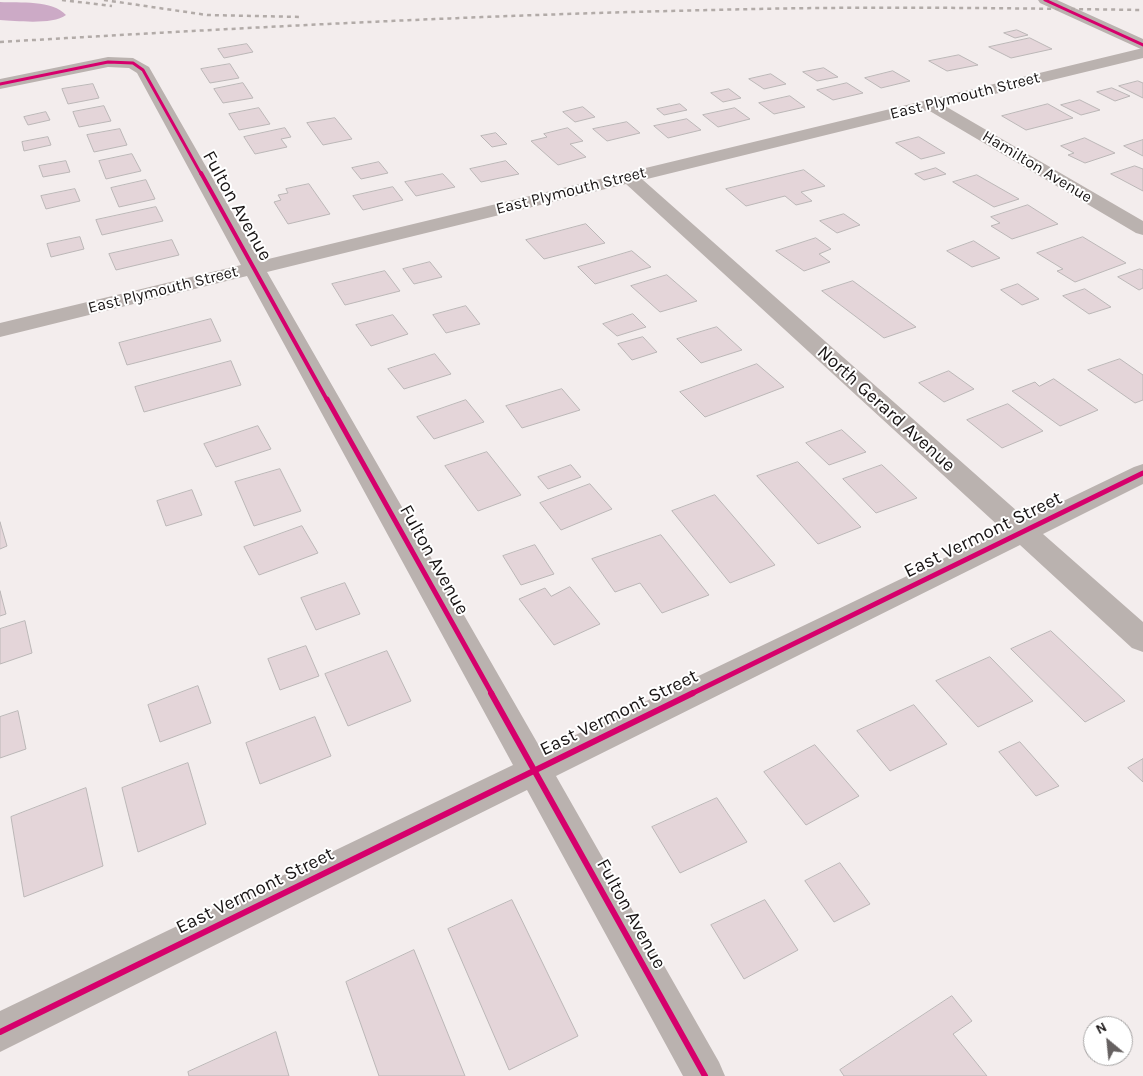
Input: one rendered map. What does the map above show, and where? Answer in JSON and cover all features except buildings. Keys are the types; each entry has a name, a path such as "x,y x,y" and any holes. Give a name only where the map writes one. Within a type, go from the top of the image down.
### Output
{"street":[{"path":"1045,0 1143,45"},
{"name":"East Plymouth Street","path":"0,330 1143,53"},
{"name":"Fulton Avenue","path":"0,84 108,62 133,63 143,70 705,1076"},
{"name":"Hamilton Avenue","path":"930,104 1143,229"},
{"name":"North Gerard Avenue","path":"629,177 1143,640"},
{"name":"East Vermont Street","path":"0,1032 1143,474"}],"shaded area":[{"path":"0,2 44,5 60,10 66,15 44,21 0,20"}],"railway":[{"path":"62,0 112,6"},
{"path":"104,0 207,15 302,17"},
{"path":"0,42 356,23 623,12 874,8 1143,10"}],"cycle path":[{"path":"1045,0 1143,45"},
{"path":"0,84 108,62 133,63 143,70 705,1076"},
{"path":"0,1032 1143,473"}]}
